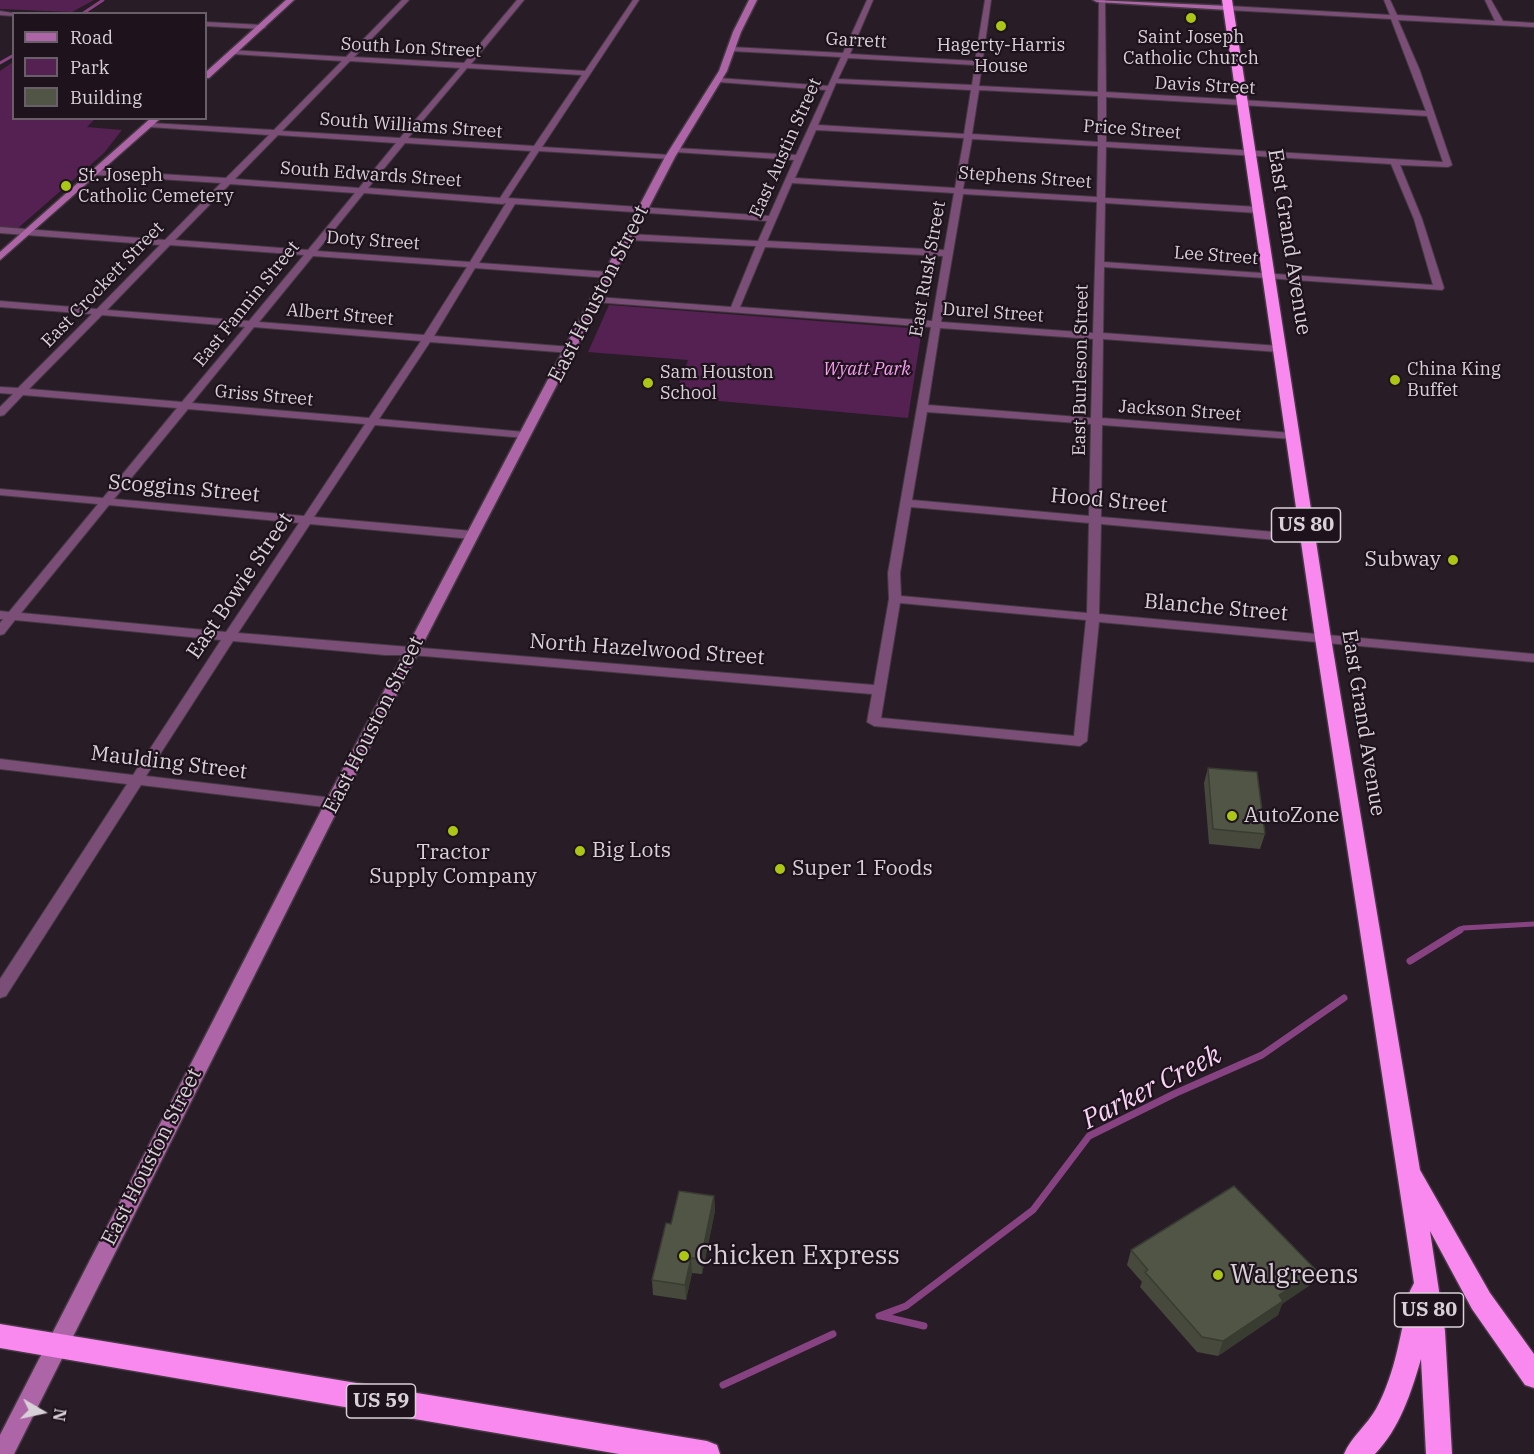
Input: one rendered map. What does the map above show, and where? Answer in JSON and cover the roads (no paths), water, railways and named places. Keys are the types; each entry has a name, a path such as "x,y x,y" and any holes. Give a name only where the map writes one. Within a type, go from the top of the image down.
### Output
{"highway":[{"name":"East Grand Avenue","path":"1227,4 1323,638 1425,1274 1432,1331 1439,1454"},
{"path":"1408,1167 1481,1300 1534,1376"},
{"path":"1357,1454 1381,1427 1404,1376 1425,1274"},
{"name":"US 59","path":"0,1336 707,1454"}],"main road":[{"path":"207,75 290,0"},
{"name":"East Houston Street","path":"2,1454 472,535 628,237 673,154 718,80 737,32 753,0"},
{"path":"1096,0 1227,4"},
{"path":"0,257 153,122"}],"street":[{"name":"East Crockett Street","path":"0,413 406,0"},
{"name":"East Fannin Street","path":"0,631 6,615 106,502 402,141 521,0"},
{"name":"East Bowie Street","path":"0,992 135,780 427,339 473,265 536,149 636,0"},
{"name":"East Austin Street","path":"734,310 789,180 870,0"},
{"name":"East Rusk Street","path":"874,722 895,599 894,573 934,326 968,136 988,0"},
{"name":"East Burleson Street","path":"874,722 1080,741 1093,616 1096,520 1102,0"},
{"path":"1387,0 1430,114"},
{"path":"1488,0 1500,23"},
{"path":"1227,4 1395,19 1534,25"},
{"path":"207,24 261,27"},
{"name":"Garrett","path":"731,49 979,63"},
{"name":"South Lon Street","path":"233,52 587,73"},
{"name":"Davis Street","path":"718,80 1102,94 1430,114"},
{"name":"Price Street","path":"813,127 1448,165 1430,114"},
{"name":"South Williams Street","path":"153,122 536,149 799,159"},
{"name":"Lee Street","path":"1100,264 1439,288 1418,219 1395,163"},
{"name":"South Edwards Street","path":"96,172 772,219"},
{"name":"Stephens Street","path":"789,180 1258,210"},
{"name":"Doty Street","path":"0,231 609,275"},
{"path":"628,237 947,253"},
{"name":"Durel Street","path":"597,300 934,326 1280,349"},
{"name":"Albert Street","path":"0,304 570,350"},
{"name":"Griss Street","path":"0,390 525,435"},
{"name":"Jackson Street","path":"921,408 1292,436"},
{"name":"Scoggins Street","path":"0,492 472,535"},
{"name":"Hood Street","path":"906,502 1309,539"},
{"name":"Blanche Street","path":"895,599 1534,658"},
{"name":"North Hazelwood Street","path":"6,615 385,651 412,651 879,690"},
{"name":"Maulding Street","path":"0,764 333,803"}],"waterway":[{"path":"85,12 103,0"},
{"path":"0,63 12,56"},
{"name":"Parker Creek","path":"1460,930 1534,924"},
{"name":"Parker Creek","path":"1410,961 1460,930"},
{"name":"Parker Creek","path":"879,1316 906,1306 1033,1210 1089,1136 1176,1093 1262,1055 1344,998"},
{"path":"881,1316 924,1326"},
{"name":"Parker Creek","path":"723,1385 833,1334"}],"place":[{"name":"Saint Joseph Catholic Church","path":"1191,18"},
{"name":"Hagerty-Harris House","path":"1001,26"},
{"name":"St. Joseph Catholic Cemetery","path":"66,186"},
{"name":"China King Buffet","path":"1395,380"},
{"name":"Sam Houston School","path":"648,383"},
{"name":"Subway","path":"1453,560"},
{"name":"AutoZone","path":"1232,816"},
{"name":"Tractor Supply Company","path":"453,831"},
{"name":"Big Lots","path":"580,851"},
{"name":"Super 1 Foods","path":"780,869"},
{"name":"Chicken Express","path":"684,1256"},
{"name":"Walgreens","path":"1218,1275"}],"park label":[{"name":"Wyatt Park","path":"867,370"}]}
